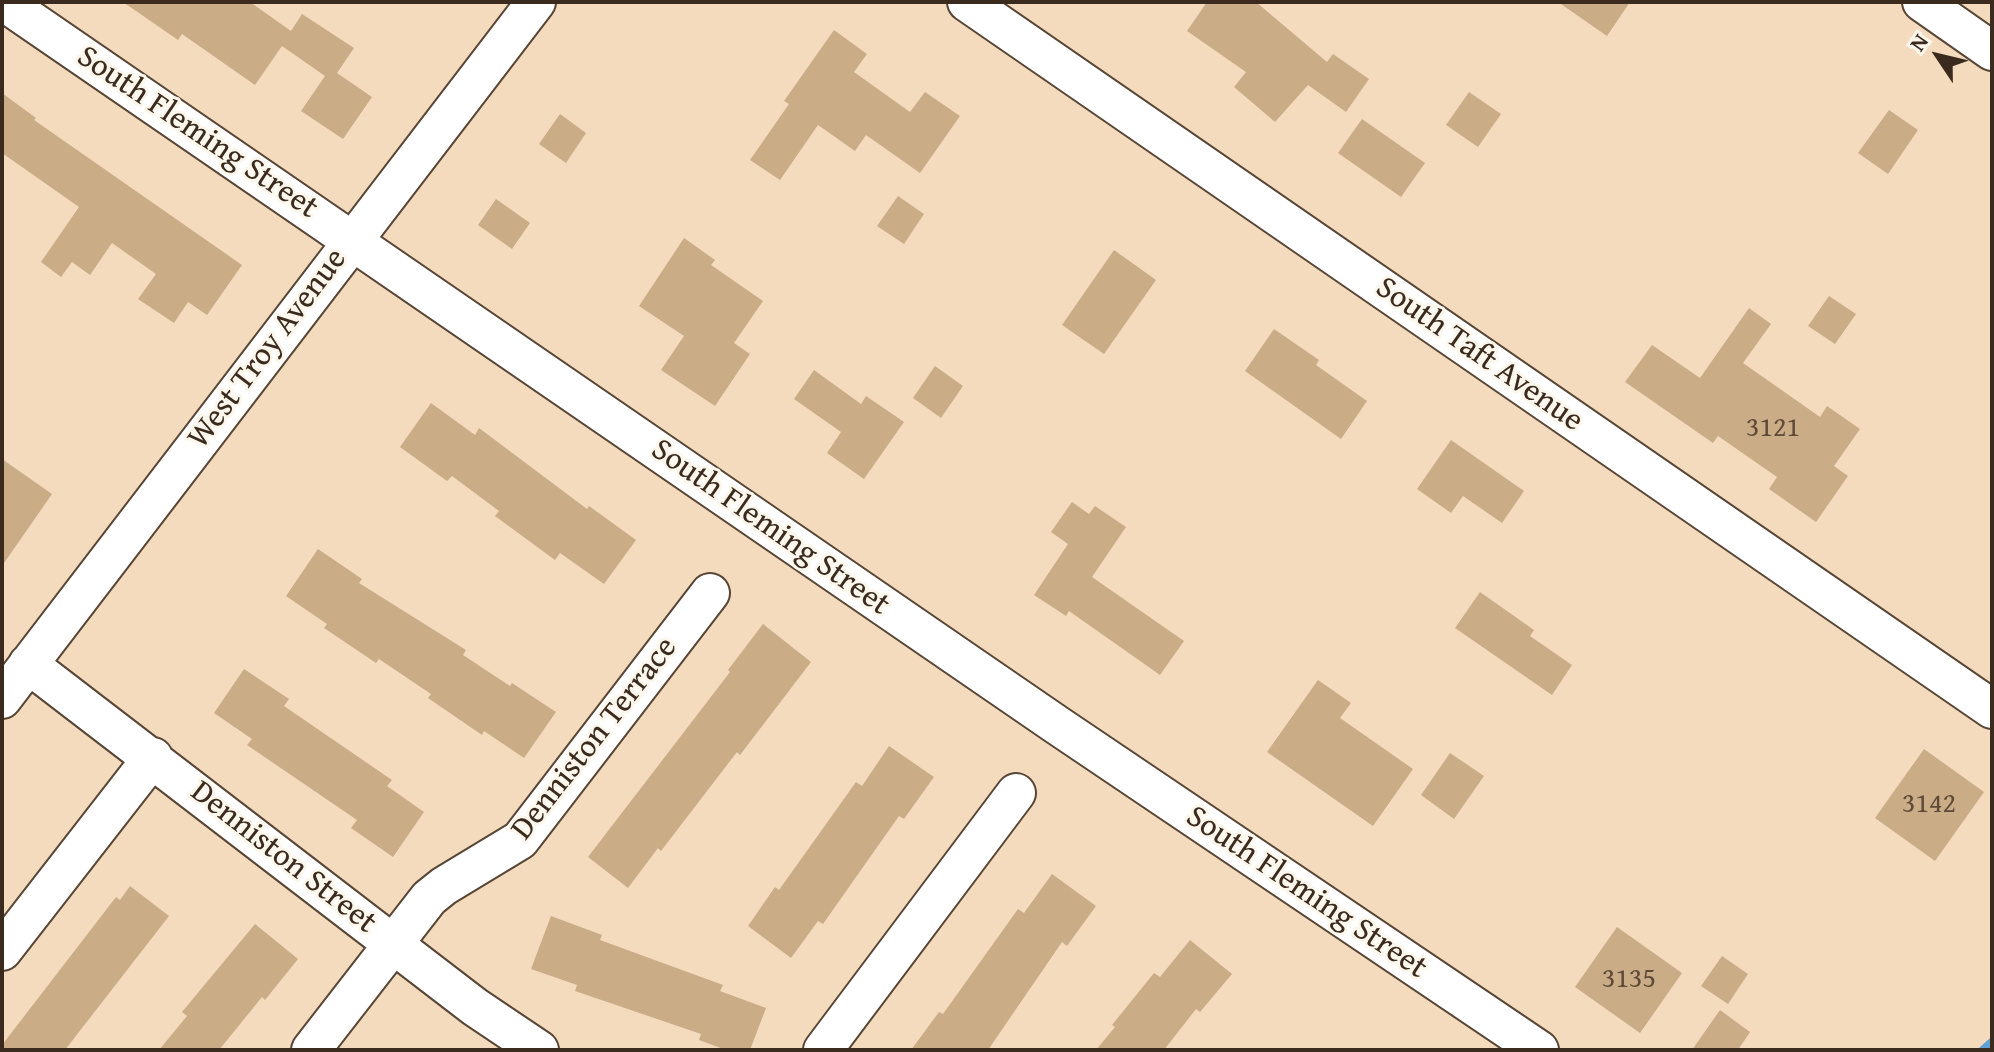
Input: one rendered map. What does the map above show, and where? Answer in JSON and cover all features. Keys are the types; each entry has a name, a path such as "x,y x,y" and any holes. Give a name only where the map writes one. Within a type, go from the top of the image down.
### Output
{"street":[{"name":"South Fleming Street","path":"4,2 1057,725 1539,1050"},
{"name":"West Troy Avenue","path":"12,679 536,2"},
{"name":"South Taft Avenue","path":"967,2 1992,709"},
{"path":"1922,2 1992,51"},
{"name":"Denniston Terrace","path":"311,1050 429,898 520,840 710,593"},
{"name":"Denniston Street","path":"12,679 153,757 475,1007 539,1050"},
{"path":"2,951 153,757"},
{"path":"823,1050 1016,793"}],"building":[{"path":"123,2 250,2 291,31 302,14 354,48 337,73 372,97 343,139 301,111 325,76 282,46 255,85 182,34 178,40"},
{"path":"1207,2 1256,2 1327,62 1333,54 1369,79 1346,112 1308,85 1275,122 1234,87 1246,72 1187,31"},
{"path":"1558,2 1630,2 1607,36"},
{"path":"834,30 867,54 854,72 910,112 925,92 960,116 920,173 866,135 855,151 818,125 780,180 750,160 789,104 784,101"},
{"path":"1469,92 1501,114 1478,147 1446,125"},
{"path":"2,93 36,118 34,120 242,265 207,315 188,302 174,323 138,299 156,274 112,243 90,275 72,262 61,277 41,262 79,207 2,153"},
{"path":"1889,110 1918,130 1888,174 1858,153"},
{"path":"560,114 586,133 566,163 539,144"},
{"path":"1362,119 1425,163 1401,197 1338,153"},
{"path":"898,196 924,214 904,244 877,226"},
{"path":"496,199 530,223 512,249 478,225"},
{"path":"684,238 715,260 711,265 763,301 734,343 750,354 715,406 661,370 684,336 639,306"},
{"path":"1114,250 1156,280 1104,354 1062,325"},
{"path":"1829,296 1856,314 1835,344 1808,326"},
{"path":"1749,308 1771,324 1743,363 1820,417 1827,406 1860,429 1834,466 1848,476 1816,522 1769,489 1777,477 1718,436 1713,443 1625,382 1652,345 1700,378"},
{"path":"1274,329 1319,360 1316,365 1367,401 1341,439 1245,371"},
{"path":"935,366 963,386 941,418 913,398"},
{"path":"814,370 861,404 866,396 904,422 864,479 827,453 841,432 794,399"},
{"path":"431,403 475,435 479,428 587,509 589,506 636,540 604,584 560,553 555,560 495,516 499,511 452,476 447,481 400,447"},
{"path":"1451,440 1524,491 1502,523 1463,496 1451,513 1417,489"},
{"path":"2,459 52,494 2,566"},
{"path":"1072,502 1089,514 1095,506 1126,527 1092,577 1184,641 1160,675 1069,611 1066,616 1034,595 1068,544 1051,532"},
{"path":"318,549 362,579 359,583 466,650 463,655 556,712 524,758 484,731 482,735 428,698 431,694 379,659 376,663 324,628 327,624 286,596"},
{"path":"1480,592 1534,630 1530,636 1572,665 1552,695 1455,628"},
{"path":"763,624 811,662 740,755 737,752 661,851 658,848 628,888 588,857 730,672 728,670"},
{"path":"244,669 289,699 284,706 392,780 387,786 424,812 393,857 351,828 357,820 247,745 252,739 214,713"},
{"path":"1318,680 1351,703 1340,718 1413,769 1373,826 1267,752"},
{"path":"889,746 934,777 904,819 899,816 823,924 818,921 791,958 748,926 775,887 779,890 856,782 862,786"},
{"path":"1924,749 1984,792 1935,861 1875,818"},
{"path":"1450,753 1484,776 1454,819 1421,795"},
{"path":"1052,874 1096,906 1067,946 1062,942 988,1050 911,1050 939,1012 943,1014 1018,909 1024,913"},
{"path":"130,886 169,916 65,1050 2,1050 2,1045 116,897 120,900"},
{"path":"551,916 602,935 600,940 723,985 720,991 766,1008 750,1050 726,1050 699,1040 701,1034 575,991 577,985 531,969"},
{"path":"255,924 298,959 219,1050 159,1050 187,1016 182,1012"},
{"path":"1617,927 1682,973 1640,1033 1575,987"},
{"path":"1190,940 1232,974 1200,1012 1196,1009 1164,1050 1096,1050 1154,973 1160,977"},
{"path":"1722,956 1748,974 1728,1004 1701,986"},
{"path":"1720,1010 1750,1032 1738,1050 1692,1050"}],"waterway":[{"path":"1984,1050 1992,1043"}]}
